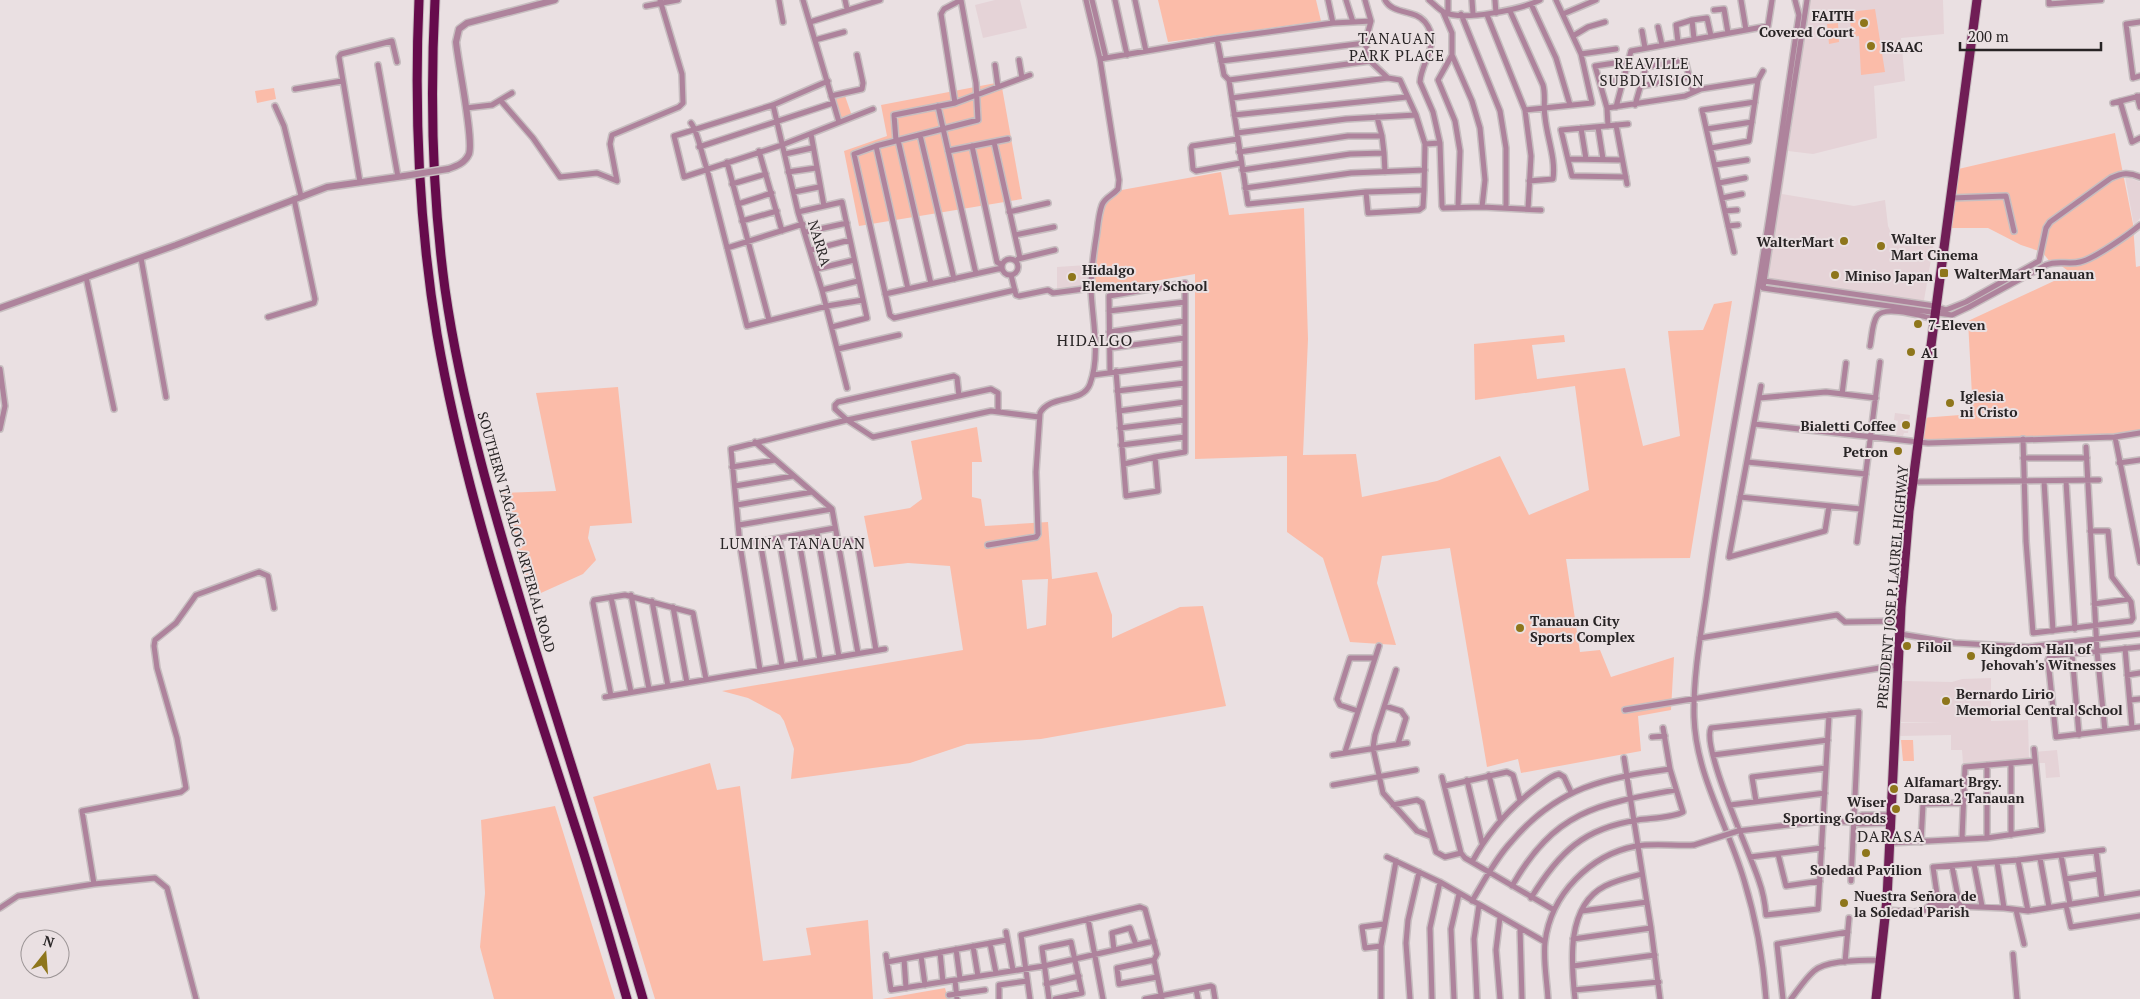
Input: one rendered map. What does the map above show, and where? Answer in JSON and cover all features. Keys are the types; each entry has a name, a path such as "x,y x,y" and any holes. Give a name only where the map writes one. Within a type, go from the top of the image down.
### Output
{"highway":[{"path":"419,0 417,48 419,180 430,288 454,418 467,476 497,581 576,828 627,999"},
{"name":"SOUTHERN TAGALOG ARTERIAL ROAD","path":"435,0 432,50 435,182 445,288 462,382 496,521 643,999"},
{"name":"PRESIDENT JOSE P. LAUREL HIGHWAY","path":"1876,999 1885,910 1900,621 1913,482 1977,0"}],"street":[{"path":"0,308 141,258 327,187 448,169 457,166 466,160 470,151 466,108 456,42 459,28 467,24 555,0"},
{"path":"646,6 660,1 678,0"},
{"path":"778,0 783,22"},
{"path":"803,0 839,122"},
{"path":"845,0 847,9"},
{"path":"810,22 880,0"},
{"path":"955,103 941,14 944,9 961,0 976,96 978,118 976,122 897,140 854,154 890,315 894,318 1015,290"},
{"path":"988,545 1036,537 1038,534 1036,472 1039,417 1043,407 1083,394 1090,386 1092,376 1096,334 1091,288 1100,211 1107,197 1118,189 1119,180 1100,59 1086,0"},
{"path":"1092,0 1106,58"},
{"path":"1115,0 1128,54"},
{"path":"1135,0 1146,52"},
{"path":"1328,0 1334,23"},
{"path":"1346,0 1353,22"},
{"path":"1365,0 1371,21 1365,43 1370,62 1388,78"},
{"path":"1385,0 1387,5 1416,15 1425,21 1431,33 1432,44 1420,82 1433,112 1440,142 1443,208 1482,207 1541,210"},
{"path":"1429,0 1445,13 1452,33 1452,55 1472,101 1480,128 1485,180 1482,207"},
{"path":"1445,13 1448,0"},
{"path":"1472,0 1472,14"},
{"path":"1495,0 1496,13"},
{"path":"1445,13 1496,13 1510,11 1540,0"},
{"path":"1525,110 1592,103 1581,54 1556,0"},
{"path":"1563,14 1596,0"},
{"path":"1741,0 1746,30"},
{"path":"1616,107 1631,50 1768,26 1772,0"},
{"path":"1766,999 1759,938 1744,880 1710,795 1700,758 1694,718 1700,638 1719,502 1745,363 1799,15 1795,0"},
{"path":"1807,0 1763,288 1952,314 1962,311 2041,264 2085,261 2140,225"},
{"path":"2049,2 2101,0"},
{"path":"501,101 533,138 560,177 597,173 617,181 610,144 612,135 680,107 683,103 682,74 660,1"},
{"path":"1531,4 1556,58 1570,105"},
{"path":"1714,10 1724,8 1728,33"},
{"path":"1510,11 1543,85 1546,96 1544,108 1552,148 1553,178 1551,180 1529,181"},
{"path":"1462,14 1500,111 1506,148 1506,208"},
{"path":"1487,14 1525,110 1530,149 1528,209"},
{"path":"1678,42 1676,25 1692,20 1707,18 1712,36"},
{"path":"1692,20 1694,39"},
{"path":"1100,59 1217,39 1334,23 1371,21"},
{"path":"1573,36 1588,27 1605,22"},
{"path":"2140,22 2126,24 2133,78 2140,76"},
{"path":"1658,26 1662,45"},
{"path":"1642,31 1645,48"},
{"path":"815,40 844,32"},
{"path":"1217,39 1224,76 1229,80 1246,201 1252,206 1366,192 1424,190"},
{"path":"360,182 339,61 341,54 392,41 397,62"},
{"path":"1221,61 1365,43"},
{"path":"1581,54 1616,49"},
{"path":"1452,55 1438,80 1455,121 1460,151 1458,207"},
{"path":"831,96 862,89 863,83 857,56"},
{"path":"1019,60 1022,78"},
{"path":"1636,105 1646,67 1685,60 1693,92"},
{"path":"1608,126 1607,108 1595,66 1628,61"},
{"path":"1229,80 1370,62"},
{"path":"378,64 401,176"},
{"path":"995,65 998,87"},
{"path":"1711,148 1749,141 1758,80 1763,71"},
{"path":"930,284 897,140 894,115 955,103 1030,75"},
{"path":"1641,86 1689,77"},
{"path":"1232,98 1388,78 1400,80 1416,115 1425,144 1422,207 1419,210 1368,212 1366,192"},
{"path":"1600,82 1623,80"},
{"path":"1607,108 1685,96 1693,92 1758,80"},
{"path":"295,89 342,81"},
{"path":"828,81 773,105 674,136 684,177 782,145 872,109"},
{"path":"466,108 492,105 512,93"},
{"path":"2113,103 2139,96 2140,107"},
{"path":"1234,115 1407,97"},
{"path":"2120,101 2132,142 2140,138"},
{"path":"698,147 778,122 833,102"},
{"path":"1734,252 1702,110 1755,102"},
{"name":"NARRA","path":"773,105 798,212 817,269 847,388"},
{"path":"268,317 314,302 315,299 284,126 275,106"},
{"path":"938,106 976,274"},
{"path":"1241,163 1196,171 1193,168 1191,148 1192,146 1237,136 1346,119 1416,115"},
{"path":"1377,117 1382,136 1385,172"},
{"path":"1707,129 1752,122"},
{"path":"691,123 696,129 698,147 707,169 747,326 827,306 863,300"},
{"path":"1626,177 1572,176 1561,130 1628,124"},
{"path":"1616,126 1627,184"},
{"path":"1598,127 1603,159"},
{"path":"1581,128 1586,159"},
{"path":"812,134 812,148 824,206"},
{"path":"920,135 954,279"},
{"path":"1240,152 1348,136 1382,136"},
{"path":"948,151 1008,139"},
{"path":"994,142 1015,236 1018,270 1011,275"},
{"path":"1425,144 1440,142"},
{"path":"876,146 908,289"},
{"path":"972,146 997,262 1005,273 1011,275"},
{"path":"785,154 812,148"},
{"path":"759,151 782,231"},
{"path":"1242,170 1350,154 1384,153"},
{"path":"1568,159 1622,160"},
{"path":"1715,165 1748,160"},
{"path":"727,162 769,320"},
{"path":"788,172 816,168"},
{"path":"1245,188 1351,173 1425,170"},
{"path":"732,184 766,174"},
{"path":"2041,264 2046,228 2050,222 2111,178 2122,174 2140,177"},
{"path":"1719,183 1746,178"},
{"path":"794,192 819,187"},
{"path":"738,204 772,193"},
{"path":"1722,198 1742,194"},
{"path":"1951,198 2006,196 2014,231"},
{"path":"798,212 842,202 866,318 832,327"},
{"path":"1010,212 1048,203"},
{"path":"1725,211 1737,210"},
{"path":"742,221 777,211"},
{"path":"806,232 846,223"},
{"path":"727,248 803,224"},
{"path":"1728,226 1738,225"},
{"path":"1015,236 1054,227"},
{"path":"811,250 850,240"},
{"path":"885,294 976,274 1002,267 1009,259 1017,259 1055,250"},
{"path":"141,258 166,397"},
{"path":"817,269 854,260"},
{"path":"1011,275 1015,290 1019,296 1048,290 1053,292 1091,288"},
{"path":"86,278 114,409"},
{"path":"822,290 858,281"},
{"path":"1764,282 1926,305 1935,312"},
{"path":"1124,464 1155,457 1185,452 1185,283 1109,296 1110,348 1117,391 1126,496 1158,491 1155,457"},
{"path":"1109,311 1185,302"},
{"path":"1870,346 1877,315 1881,312 1935,312"},
{"path":"1109,332 1185,321"},
{"path":"838,349 899,335"},
{"path":"1110,348 1185,338"},
{"path":"1857,542 1880,362"},
{"path":"1092,376 1185,363"},
{"path":"1842,394 1846,363"},
{"path":"0,369 6,406 0,429"},
{"path":"960,396 957,378 954,376 838,402 835,405 835,409 847,420 873,437 998,411 1039,417"},
{"path":"1117,391 1185,383"},
{"path":"1760,386 1729,556 1826,531 1829,506"},
{"path":"760,670 740,545 731,449 847,420 991,389 998,393 998,411"},
{"path":"1759,398 1826,392 1876,398"},
{"path":"1119,411 1185,402"},
{"path":"1120,428 1185,420"},
{"path":"1754,424 1946,444 2023,439 2115,437 2140,434"},
{"path":"1122,445 1185,436"},
{"path":"2115,437 2119,463 2137,536 2140,562"},
{"path":"2023,439 2023,482 2033,633 2131,621 2133,618 2129,599 2112,577 2108,532 2090,531"},
{"path":"755,442 832,510 858,653"},
{"path":"2086,447 2096,639 2105,731"},
{"path":"2023,458 2087,458"},
{"path":"732,467 775,460"},
{"path":"2119,463 2140,460"},
{"path":"1747,462 1866,474"},
{"path":"735,486 793,476"},
{"path":"1913,482 2099,480"},
{"path":"2044,481 2053,631"},
{"path":"2066,481 2075,629"},
{"path":"737,506 812,492"},
{"path":"1740,497 1861,509"},
{"path":"739,525 832,510"},
{"path":"740,545 835,528"},
{"path":"816,532 839,657"},
{"path":"798,535 820,660"},
{"path":"779,538 801,663"},
{"path":"838,541 857,540 876,650"},
{"path":"760,541 782,666"},
{"path":"94,884 82,811 181,792 186,788 177,738 157,668 155,640 176,623 196,595 260,572 268,576 274,608"},
{"path":"706,679 693,612 631,595 594,600 608,696 885,649"},
{"path":"631,595 649,689"},
{"path":"611,597 631,692"},
{"path":"2094,604 2129,599"},
{"path":"652,601 668,686"},
{"path":"673,607 687,683"},
{"path":"1700,638 1837,615 1845,622 1900,621"},
{"path":"1900,634 1972,644 2028,647 2140,634"},
{"path":"1344,752 1378,646"},
{"path":"2140,647 2050,656 2048,660 2056,737 2140,727"},
{"path":"2125,648 2132,728"},
{"path":"2072,654 2079,735"},
{"path":"1358,711 1340,705 1337,699 1350,658 1375,658"},
{"path":"1624,710 1898,664"},
{"path":"1396,670 1375,735 1373,748 1383,793 1417,831 1430,836"},
{"path":"2127,675 2140,673"},
{"path":"2130,700 2140,699"},
{"path":"1385,706 1401,710 1406,718 1398,744"},
{"path":"1829,715 1818,908 1766,915 1759,880 1730,805 1713,755 1709,733 1711,728 1829,715 1859,712 1851,881"},
{"path":"1531,898 1547,872 1570,846 1593,832 1634,820 1683,812 1670,769 1663,728"},
{"path":"1652,737 1665,736"},
{"path":"1713,755 1828,740"},
{"path":"1333,755 1407,743"},
{"path":"1889,843 1987,838 2042,830 2034,749"},
{"path":"1624,758 1651,928 1660,999"},
{"path":"1962,839 1964,767 2035,761"},
{"path":"2011,763 2011,835"},
{"path":"1987,765 1987,838"},
{"path":"1756,801 1752,777 1826,768"},
{"path":"1472,901 1511,841 1545,810 1571,792 1627,775 1670,769"},
{"path":"1334,785 1416,770"},
{"path":"1444,786 1510,772 1520,800"},
{"path":"1472,862 1482,843 1500,819 1520,800 1553,776 1559,774 1564,777 1571,792"},
{"path":"1489,775 1500,819"},
{"path":"1442,777 1461,853 1472,862 1554,910"},
{"path":"1467,780 1482,843"},
{"path":"1512,886 1528,858 1555,831 1584,812 1631,798 1676,790"},
{"path":"1730,805 1825,793"},
{"path":"1393,805 1417,800 1422,803 1436,852 1445,857 1461,853"},
{"path":"1921,842 1923,804 1963,803"},
{"path":"1854,822 1862,815 1890,819"},
{"path":"1548,999 1545,942 1554,910 1566,890 1585,870 1606,855 1638,846 1694,846 1739,831 1823,821 1854,822 1890,819"},
{"path":"1750,858 1822,848"},
{"path":"1940,907 1933,867 2040,858 2104,850"},
{"path":"2096,851 2102,899"},
{"path":"1778,854 1786,886 1820,881"},
{"path":"2061,855 2066,879 2071,927 2140,916"},
{"path":"1387,857 1440,882 1545,942"},
{"path":"2040,858 2049,907"},
{"path":"2018,860 2028,911"},
{"path":"1381,999 1381,946 1396,861"},
{"path":"1997,862 2004,908"},
{"path":"1974,864 1982,906"},
{"path":"1952,866 1960,907"},
{"path":"1410,999 1406,943 1408,920 1419,872"},
{"path":"1574,999 1573,939 1582,911 1591,898 1604,886 1642,874"},
{"path":"2066,879 2099,874"},
{"path":"0,908 18,896 94,884 155,878 165,884 188,962 196,999"},
{"path":"1432,999 1430,928 1440,882"},
{"path":"1885,910 1914,912 1940,907 1982,906 2028,911 2140,892"},
{"path":"1454,999 1452,929 1459,894"},
{"path":"1582,911 1647,902"},
{"path":"1477,999 1474,939 1479,905"},
{"path":"1030,999 1021,935 1142,907 1145,909 1154,941 1157,957 1154,960 1161,997"},
{"path":"2016,910 2024,944"},
{"path":"1500,917 1496,950 1500,999"},
{"path":"1845,962 1849,918"},
{"path":"1088,920 1103,999"},
{"path":"1381,946 1364,948 1362,926 1384,924"},
{"path":"1520,928 1522,999"},
{"path":"1573,939 1651,928"},
{"path":"1114,950 1113,932 1131,929 1136,945"},
{"path":"1006,932 1013,970"},
{"path":"1783,999 1777,944 1848,932"},
{"path":"887,962 1007,940"},
{"path":"886,956 891,990 1044,966 1154,941"},
{"path":"1049,999 1042,947 1071,942 1081,994 1054,999"},
{"path":"990,943 996,973"},
{"path":"973,946 978,976"},
{"path":"956,949 957,996"},
{"path":"940,952 943,982"},
{"path":"2013,954 2017,999"},
{"path":"1573,966 1655,955"},
{"path":"921,956 925,985"},
{"path":"904,959 906,988"},
{"path":"1154,960 1118,968 1118,976 1121,985 1157,978"},
{"path":"1791,999 1814,970 1845,962 1880,960"},
{"path":"1046,984 1079,976"},
{"path":"999,999 999,985 1027,981"},
{"path":"1574,990 1659,982"},
{"path":"1145,999 1213,986 1215,999"},
{"path":"1196,989 1198,999"},
{"path":"949,995 957,996 985,990"},
{"path":"1178,992 1180,999"}],"shaded area":[{"path":"995,0 1020,0 1027,28 983,38 975,5"},
{"path":"1158,0 1316,0 1321,21 1168,42"},
{"path":"1809,0 1943,0 1944,34 1901,38 1905,81 1874,86 1877,138 1813,154 1788,151"},
{"path":"1875,9 1885,72 1861,75 1859,36 1852,37 1849,12"},
{"path":"1838,23 1839,42 1829,44 1827,24"},
{"path":"1001,82 1022,199 859,226 844,151 887,136 881,105"},
{"path":"274,88 276,99 257,103 255,91"},
{"path":"845,96 852,116 841,119 835,99"},
{"path":"2115,133 2133,224 2136,267 2140,266 2140,436 2029,443 1918,442 1921,418 1973,414 1968,321 2071,273 2056,262 2051,263 2042,252 2021,245 1988,228 1947,228 1954,170"},
{"name":"WalterMart","path":"1779,150 1788,151 1782,194 1854,206 1885,200 1888,226 1891,233 1935,236 1922,312 1756,289"},
{"path":"1221,172 1229,215 1304,208 1308,339 1303,455 1356,454 1362,497 1437,481 1500,456 1529,515 1589,490 1575,386 1475,400 1474,344 1564,335 1565,342 1532,345 1537,379 1625,368 1643,446 1680,436 1668,331 1703,330 1714,304 1732,301 1690,558 1566,559 1580,652 1600,650 1611,677 1674,657 1671,710 1638,716 1641,751 1521,773 1518,759 1487,767 1450,548 1382,556 1377,583 1396,645 1350,642 1323,558 1287,532 1287,456 1195,459 1195,274 1103,290 1091,288 1102,204 1116,191"},
{"path":"2125,176 2140,182 2140,218 2134,226"},
{"name":"Hidalgo Elementary School","path":"1087,265 1087,287 1057,290 1057,267"},
{"path":"618,387 632,523 590,526 588,538 596,560 583,574 532,597 501,493 556,491 536,393"},
{"path":"1895,413 1910,415 1908,433 1904,433 1903,436 1896,435 1898,421 1894,420"},
{"path":"977,427 982,462 972,462 972,497 981,499 985,526 1048,522 1052,579 1097,572 1112,615 1112,638 1180,607 1203,606 1226,706 1041,739 967,744 910,763 791,779 794,749 780,715 748,698 722,691 963,650 950,566 908,563 874,567 864,516 910,508 922,499 911,441","holes":["1048,579 1046,625 1027,629 1022,580"]},
{"path":"1991,678 1991,721 2028,720 2029,759 1963,763 1962,750 1951,750 1951,735 1899,736 1899,723 1941,722 1901,722 1902,681 1952,682 1962,679"},
{"path":"1901,740 1913,740 1914,761 1903,761"},
{"path":"2057,750 2060,777 2046,778 2045,763 2035,763 2034,752"},
{"path":"710,763 717,790 740,786 763,961 811,955 806,928 868,920 873,999 655,999 593,797"},
{"path":"555,806 615,999 494,999 480,947 485,893 481,820"},
{"path":"945,988 948,999 882,999"}],"place":[{"name":"FAITH Covered Court","path":"1864,23"},
{"name":"ISAAC","path":"1871,46"},
{"name":"WalterMart","path":"1844,241"},
{"name":"Walter Mart Cinema","path":"1881,246"},
{"name":"WalterMart Tanauan","path":"1944,273"},
{"name":"Miniso Japan","path":"1835,275"},
{"name":"Hidalgo Elementary School","path":"1072,277"},
{"name":"7-Eleven","path":"1918,324"},
{"name":"A1","path":"1911,352"},
{"name":"Iglesia ni Cristo","path":"1950,403"},
{"name":"Bialetti Coffee","path":"1906,425"},
{"name":"Petron","path":"1898,451"},
{"name":"Tanauan City Sports Complex","path":"1520,628"},
{"name":"Filoil","path":"1907,646"},
{"name":"Kingdom Hall of Jehovah's Witnesses","path":"1971,656"},
{"name":"Bernardo Lirio Memorial Central School","path":"1946,701"},
{"name":"Alfamart Brgy. Darasa 2 Tanauan","path":"1894,789"},
{"name":"Wiser Sporting Goods","path":"1896,809"},
{"name":"Soledad Pavilion","path":"1866,853"},
{"name":"Nuestra Señora de la Soledad Parish","path":"1844,903"}],"district":[{"name":"TANAUAN PARK PLACE","path":"1397,46"},
{"name":"REAVILLE SUBDIVISION","path":"1652,72"},
{"name":"HIDALGO","path":"1095,340"},
{"name":"LUMINA TANAUAN","path":"793,543"},
{"name":"DARASA","path":"1891,836"}]}
